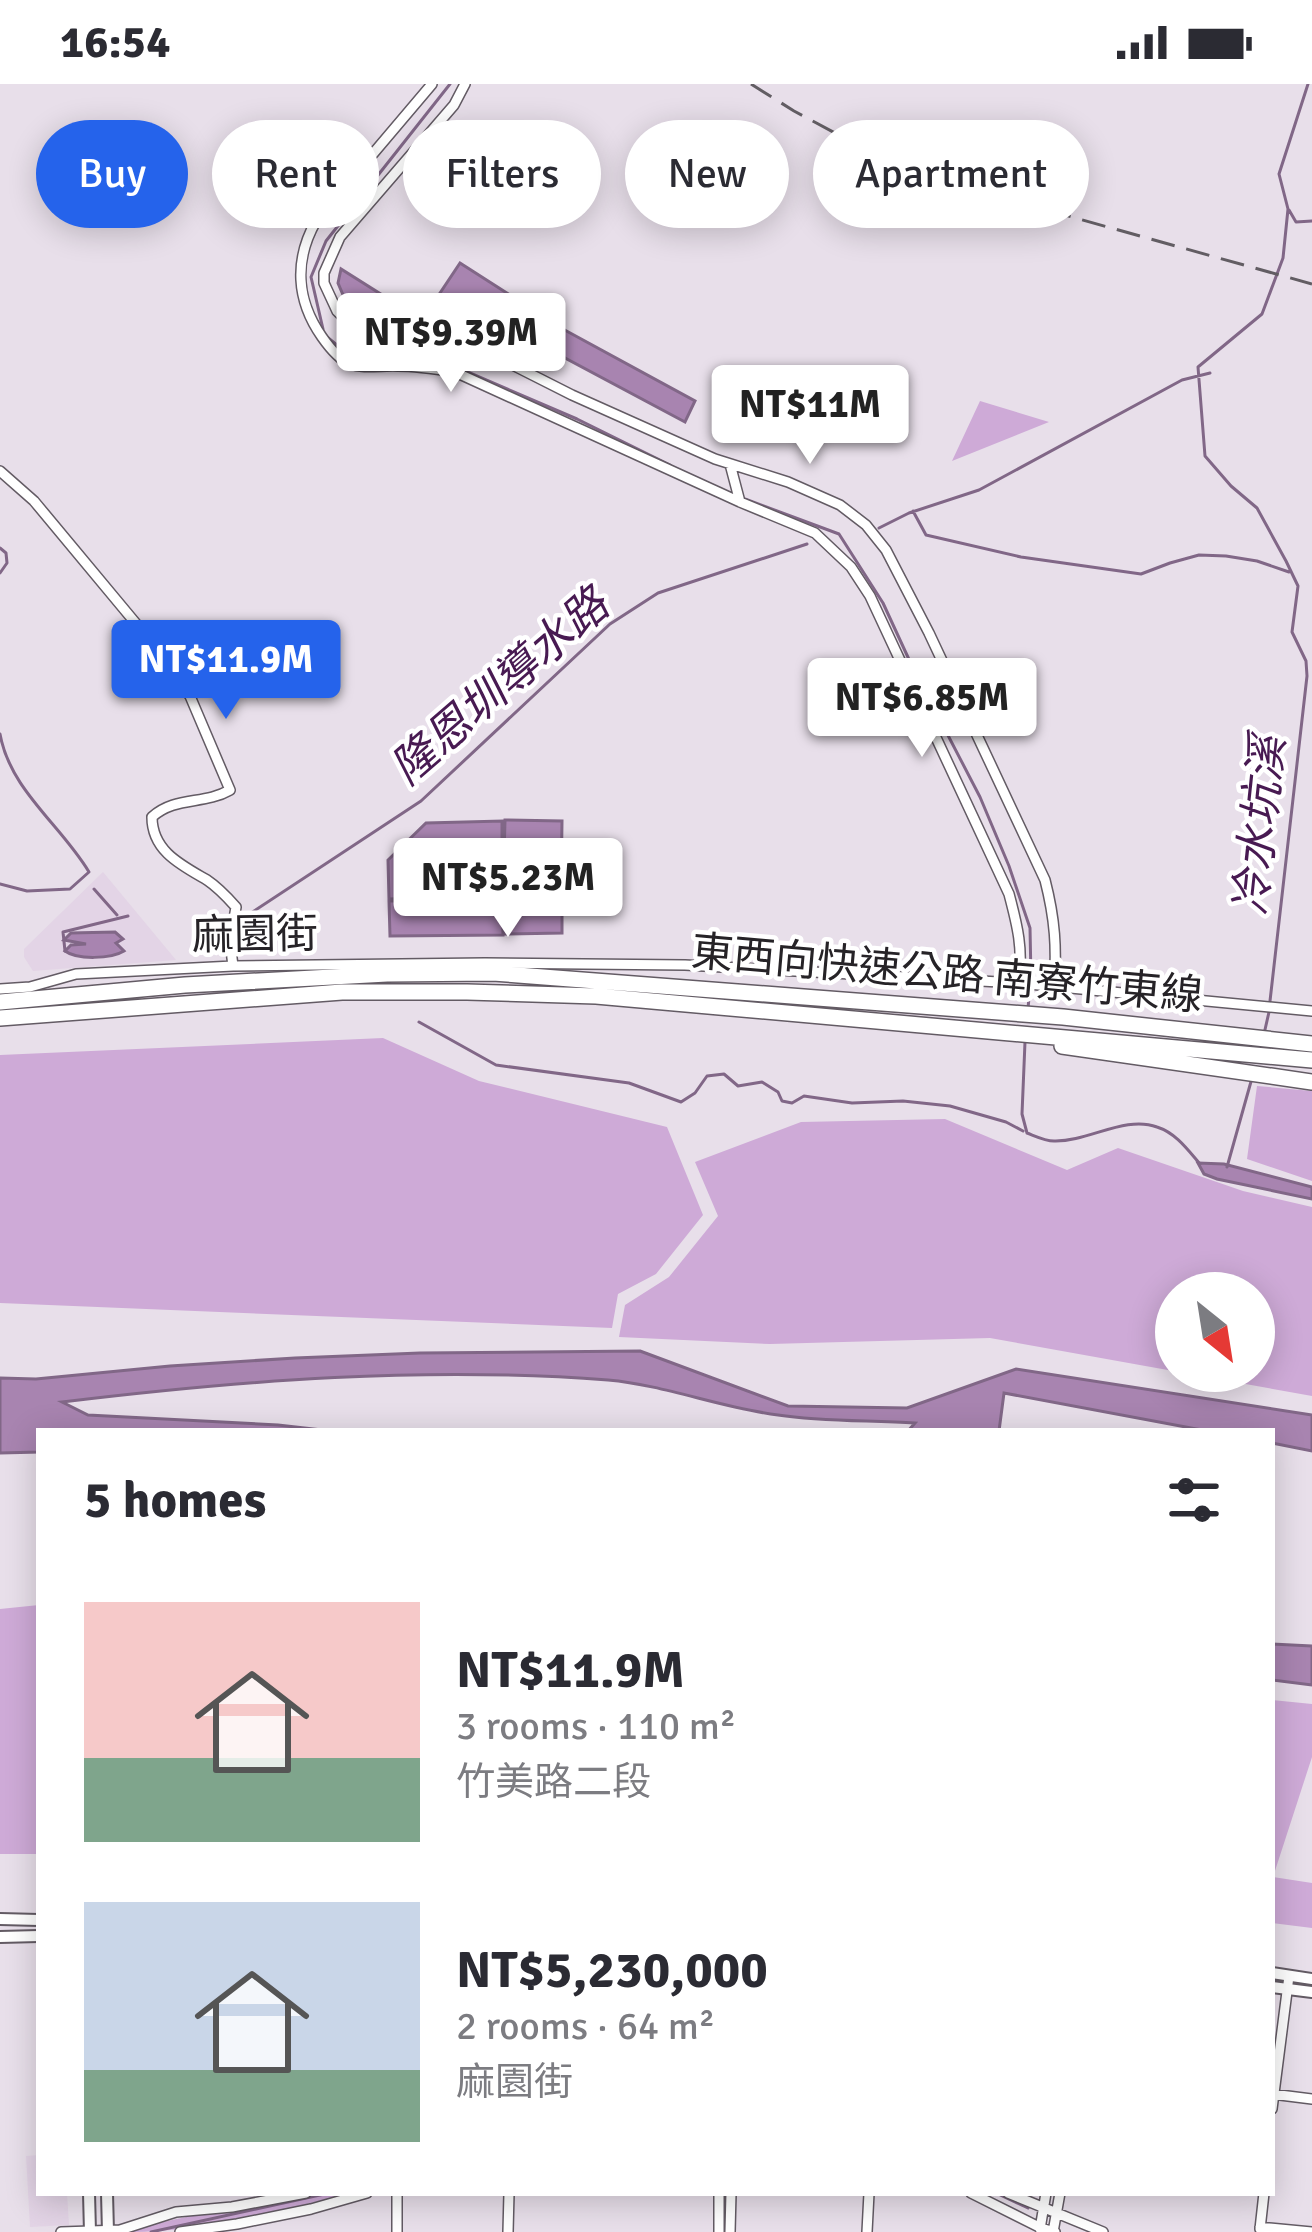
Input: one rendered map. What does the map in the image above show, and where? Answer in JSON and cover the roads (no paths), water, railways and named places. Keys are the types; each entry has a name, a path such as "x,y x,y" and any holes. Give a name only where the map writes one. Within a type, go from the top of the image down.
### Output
{"highway":[{"name":"東西向快速公路 南寮竹東線","path":"0,1002 207,984 387,974 493,974 1063,1017 1312,1044"},
{"name":"東西向快速公路 南寮竹東線","path":"0,1018 342,992 596,995 1312,1060"},
{"path":"940,1025 1312,1082"},
{"path":"1222,1034 1312,1035"}],"street":[{"path":"379,147 431,84"},
{"path":"465,84 454,105 340,237 324,284 345,321 375,337 445,340 474,347 730,464 840,505 866,525 886,550 929,633 1045,880 1055,917 1054,988"},
{"path":"379,179 384,183"},
{"path":"312,228 302,252 301,292 316,328 348,364 455,372 814,533 851,566 870,596 1009,894 1019,929 1022,964 1018,983"},
{"path":"730,464 740,502"},
{"path":"0,471 34,501 190,696 230,790 215,799 161,808 152,817 152,830 172,859 209,882 236,908 230,942 233,966"},
{"name":"麻園街","path":"0,989 30,987 76,974 233,966 685,964 1018,983 1312,1011"},
{"path":"0,1919 36,1920"},
{"path":"0,1937 36,1936"},
{"path":"1275,1975 1312,1992"},
{"path":"1275,1986 1312,1979"},
{"path":"1275,2079 1288,1983"},
{"path":"1275,2094 1312,2099"},
{"path":"89,2196 90,2232"},
{"path":"107,2196 108,2232"},
{"path":"180,2232 311,2209 356,2196"},
{"path":"397,2196 397,2232"},
{"path":"508,2232 509,2196"},
{"path":"719,2196 719,2232"},
{"path":"730,2196 730,2232"},
{"path":"867,2232 869,2196"},
{"path":"977,2196 1040,2230 1054,2232 1060,2196"},
{"path":"1015,2196 1102,2232"},
{"path":"1040,2230 1046,2196"},
{"path":"1264,2196 1260,2229 1312,2232"},
{"path":"61,2232 108,2232 176,2212 261,2197"}],"waterway":[{"path":"323,329 311,277 326,241 450,84"},
{"name":"冷水坑溪","path":"1270,1001 1307,676 1306,661 1292,632 1298,586 1257,508 1205,456 1198,367 1262,314 1283,258 1288,209 1279,174 1308,84"},
{"name":"隆恩圳導水路","path":"1289,210 1296,222 1312,221"},
{"path":"327,337 353,358 428,355 670,465"},
{"name":"隆恩圳導水路","path":"879,528 979,490 1182,380 1210,373"},
{"path":"745,499 839,534 883,603 980,797 1009,866 1030,928 1031,978"},
{"path":"913,511 926,535 1021,557 1141,574 1199,555 1226,556 1289,572"},
{"name":"隆恩圳導水路","path":"251,913 421,801 610,624 658,593 807,544"},
{"path":"0,548 7,563 0,573"},
{"path":"0,734 14,773 89,872 70,889 27,891 0,884"},
{"path":"94,889 117,915"},
{"path":"65,951 63,932 128,916"},
{"path":"1028,1008 1030,988"},
{"name":"冷水坑溪","path":"1264,1034 1269,1012"},
{"path":"419,1022 496,1065 629,1083 681,1102 707,1076 724,1074 738,1086 762,1082 778,1092 782,1101 792,1103 804,1096 852,1103 950,1106 1023,1131"},
{"path":"1025,1042 1022,1114 1027,1133 1067,1140 1145,1124 1170,1133 1200,1164"},
{"name":"冷水坑溪","path":"1227,1167 1252,1078"},
{"path":"151,2232 315,2196"},
{"path":"1002,2196 1028,2208"}],"railway":[{"path":"751,84 861,147 957,185 1312,284"}]}
